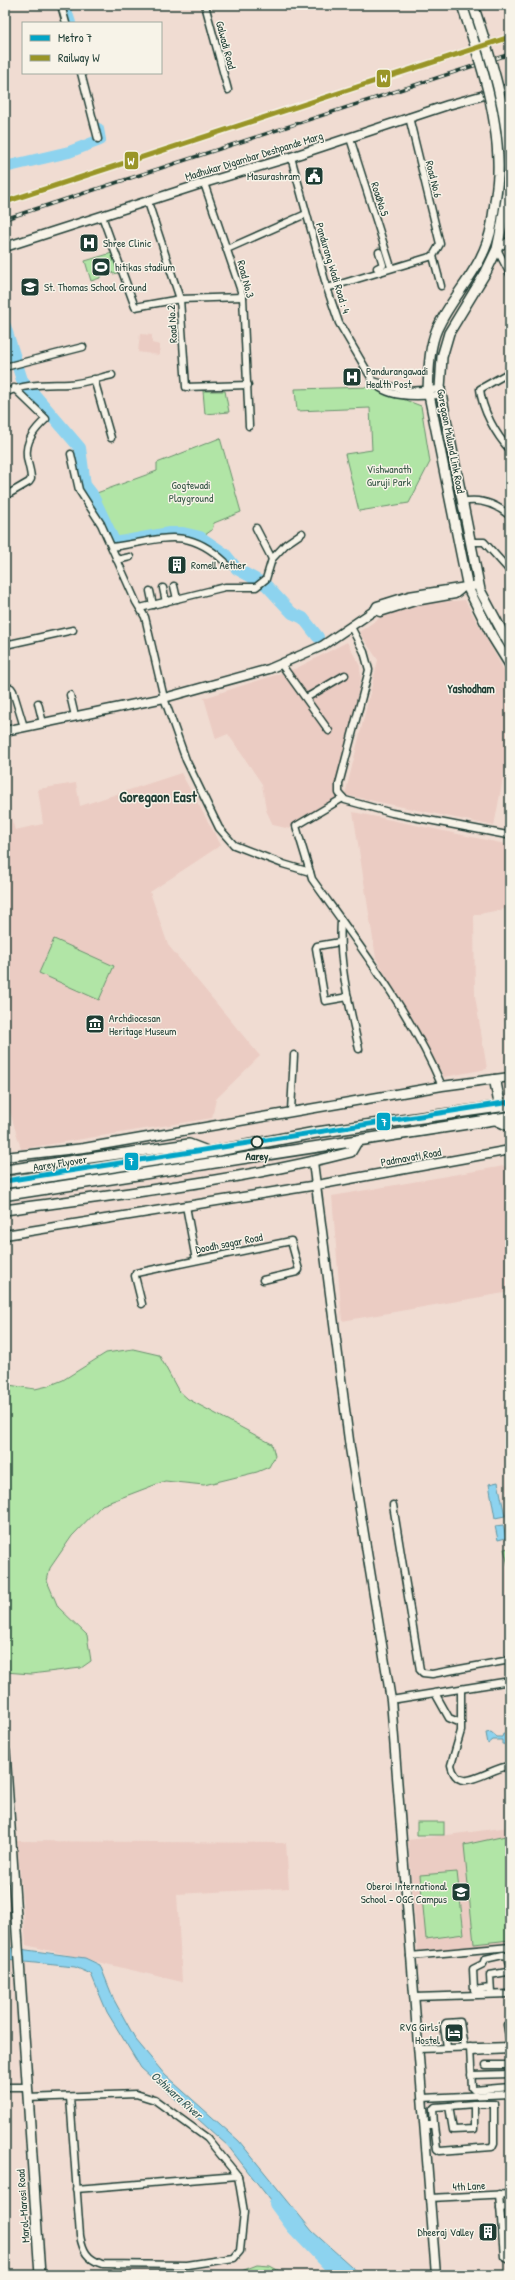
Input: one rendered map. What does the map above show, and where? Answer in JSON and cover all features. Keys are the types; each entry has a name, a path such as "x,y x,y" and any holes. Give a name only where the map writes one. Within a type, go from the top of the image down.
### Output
{"highway":[{"path":"495,1080 507,1105"},
{"name":"Aarey Flyover","path":"5,1184 210,1152 313,1133 507,1105"},
{"path":"5,1195 195,1167 502,1118 510,1126"}],"main road":[{"path":"462,5 472,37 493,119 498,175 497,225"},
{"path":"473,5 502,102 505,122 509,173 497,225"},
{"name":"Goregaon Mulund Link Road","path":"497,225 497,249 486,272 449,333 442,357 441,392 479,585 501,632 510,646"},
{"name":"Goregaon Mulund Link Road","path":"497,225 481,260 437,330 430,360 428,393 464,589 510,665"},
{"path":"5,1210 192,1183 313,1162 350,1152 358,1140"},
{"path":"5,1170 188,1144 210,1152"},
{"name":"Marol-Marosi Road","path":"5,1752 40,2275"}],"street":[{"path":"61,5 66,22"},
{"name":"Galwadi Road","path":"205,5 228,90"},
{"path":"81,74 91,98 98,139"},
{"name":"Madhukar Digambar Deshpande Marg","path":"6,246 204,183 291,158 409,118 510,88"},
{"name":"Road No.6","path":"409,118 440,244 433,256"},
{"name":"RoadNo.5","path":"350,138 391,267"},
{"name":"Pandurang Wadi Road : 4","path":"291,158 327,288 339,323 377,386 399,394 428,393"},
{"name":"Road No.3","path":"204,183 243,297 249,426"},
{"name":"Road No.2","path":"148,202 180,299 186,387 248,385"},
{"path":"227,249 306,214"},
{"path":"102,216 136,307 180,299 243,297"},
{"path":"510,240 497,249 510,274"},
{"path":"363,272 382,266 380,255 388,256"},
{"path":"327,288 391,267 433,256 441,286"},
{"path":"6,366 83,347"},
{"path":"510,372 480,389 482,401 499,436 510,450"},
{"path":"5,393 14,388 36,384 71,384 112,374"},
{"path":"94,379 111,438"},
{"path":"5,496 29,482 31,472 26,449 30,437 46,419 14,388"},
{"path":"428,393 441,392"},
{"path":"71,454 79,490 101,524 145,617 164,698 186,760 224,834 234,845 258,855 310,872"},
{"path":"462,502 471,500 482,501 497,507 510,516"},
{"path":"256,528 272,559"},
{"path":"140,608 225,587 256,586 265,580 272,559 286,544 302,533"},
{"path":"112,547 129,542 175,537 188,538 202,544 225,562"},
{"path":"470,542 484,542 510,571"},
{"path":"117,560 130,557"},
{"path":"5,730 164,698 269,669 322,646 375,610 380,612 396,603 479,585"},
{"path":"174,586 177,599"},
{"path":"163,588 166,602"},
{"path":"150,591 153,605"},
{"path":"350,627 364,652 369,670 339,793 345,800 392,813 507,835"},
{"path":"5,645 73,630"},
{"path":"281,664 329,730"},
{"path":"306,698 345,675"},
{"path":"5,688 11,688 13,691 24,727"},
{"path":"70,695 75,716"},
{"path":"38,702 43,723"},
{"path":"343,798 296,826 312,879 341,922 375,966 419,1039 442,1086"},
{"path":"341,922 340,942 348,997 360,1049"},
{"path":"340,942 317,946 316,948 325,1000 348,997"},
{"path":"291,1111 294,1054"},
{"path":"5,1157 84,1148 195,1130 291,1111 442,1086 510,1077"},
{"name":"Padmavati Road","path":"5,1235 317,1185 510,1150"},
{"path":"313,1162 350,1448 391,1700 436,2275"},
{"path":"186,1206 196,1260"},
{"name":"Doodh sagar Road","path":"142,1304 135,1276 136,1273 291,1241 299,1270 297,1272 263,1280"},
{"path":"393,1505 420,1670 423,1673 432,1674 510,1660"},
{"path":"391,1700 510,1681"},
{"path":"461,1689 461,1731 451,1765 457,1778 463,1781 468,1781 494,1769 510,1766"},
{"path":"435,1693 449,1718 461,1723"},
{"path":"410,1956 510,1947"},
{"path":"491,1991 490,1976 510,1970 507,1956 503,1954 485,1959 483,1964 473,1969 474,1990 510,1994"},
{"path":"414,1997 491,1991"},
{"path":"447,2048 444,2026 446,2023 460,2022 468,2049 472,2088 474,2090 510,2087"},
{"path":"510,2024 507,2025 510,2042"},
{"path":"468,2049 510,2046"},
{"path":"418,2049 447,2048 486,2051 510,2050"},
{"path":"486,2051 486,2075"},
{"path":"486,2065 510,2065"},
{"path":"471,2076 510,2074"},
{"path":"5,2087 27,2087"},
{"path":"28,2098 136,2094 155,2100 207,2138 238,2176 244,2212 240,2251 234,2258 187,2265 102,2264 93,2261 86,2255 82,2247 76,2188 70,2097"},
{"path":"422,2098 510,2094"},
{"path":"449,2106 453,2130 474,2129 474,2104"},
{"path":"494,2104 494,2143 492,2147 440,2151 437,2149 433,2109 435,2107 449,2106 494,2104"},
{"path":"424,2125 434,2125"},
{"path":"76,2188 238,2176"},
{"path":"499,2194 504,2257 510,2260"},
{"name":"4th Lane","path":"430,2198 510,2194"},
{"path":"500,2208 510,2207"}],"shaded area":[{"path":"140,334 152,335 152,343 160,345 159,355 138,352"},
{"path":"465,600 510,681 510,741 494,826 345,795 378,660 359,632 384,615 419,604"},
{"path":"347,642 360,666 361,678 336,798 294,822 290,829 273,825 266,810 262,784 228,734 216,739 204,698 297,668"},
{"path":"181,773 221,845 150,892 168,945 260,1056 216,1099 212,1118 21,1149 10,1112 5,1112 5,800 15,830 43,824 38,789 76,783 80,806"},
{"path":"353,812 510,845 510,908 474,915 475,996 487,1069 444,1077 376,958"},
{"path":"510,1165 510,1292 342,1321 332,1196"},
{"name":"Oberoi International School - OGC Campus","path":"510,1827 510,1943 418,1954 408,1840"},
{"path":"17,1841 286,1843 289,1888 177,1894 182,1982 26,1945"}],"green space":[{"name":"hitikas stadium","path":"112,253 118,273 113,274 112,272 91,281 85,261"},
{"name":"Vishwanath Guruji Park","path":"371,387 421,406 430,462 409,503 359,511 345,454 372,450 370,408 297,411 295,389"},
{"path":"203,391 225,391 229,412 205,414"},
{"name":"Gogtewadi Playground","path":"220,438 241,512 214,523 212,530 205,535 193,532 171,531 116,541 94,494 157,471 157,463"},
{"path":"54,939 114,966 99,1000 39,973"},
{"path":"133,1349 159,1355 178,1390 188,1399 272,1444 275,1456 269,1467 257,1472 204,1485 165,1481 102,1505 72,1536 50,1568 47,1581 58,1607 87,1635 91,1661 81,1668 31,1674 5,1672 5,1387 9,1385 35,1389 48,1386 63,1380 106,1353"},
{"path":"510,1548 510,1565 508,1565 504,1549"},
{"path":"417,1822 444,1822 444,1835 417,1835"},
{"path":"510,1835 510,1940 474,1944 464,1845"},
{"path":"457,1872 464,1934 426,1939 420,1875"},
{"path":"257,2265 270,2266 287,2275 231,2275"}],"water":[{"path":"498,1482 505,1516 495,1518 489,1484"},
{"path":"503,1525 506,1538 498,1540 495,1526"},
{"path":"491,1732 497,1737 502,1737 503,1734 510,1735 510,1745 502,1744 502,1740 493,1740 488,1744 486,1733"},
{"path":"5,1947 85,1958 100,1965 114,2000 136,2040 165,2075 239,2141 312,2231 361,2275 337,2275 275,2206 228,2146 141,2068 107,2012 91,1974 75,1967 5,1960"}],"waterway":[{"path":"64,5 70,22"},
{"path":"5,167 69,152 100,140 98,129"},
{"path":"5,326 22,380 80,448 85,485 92,494 115,543 169,533 183,533 200,537 225,554 237,569 266,585 292,613 303,618 318,637"},
{"name":"Oshiwara River","path":"275,2204 292,2227 338,2275"}],"railway":[{"path":"5,219 510,54"}],"metro line":[{"name":"7","path":"5,1181 510,1102"}],"rail line":[{"name":"W","path":"5,202 510,37"}],"place":[{"name":"Masurashram","path":"314,176"},
{"name":"Shree Clinic","path":"89,243"},
{"name":"hitikas stadium","path":"101,267"},
{"name":"St. Thomas School Ground","path":"30,287"},
{"name":"Pandurangawadi Health Post","path":"352,377"},
{"name":"Romell Aether","path":"177,565"},
{"name":"Archdiocesan Heritage Museum","path":"95,1024"},
{"name":"Aarey","path":"257,1142"},
{"name":"Oberoi International School - OGC Campus","path":"461,1892"},
{"name":"RVG Girls' Hostel","path":"454,2033"},
{"name":"Dheeraj Valley","path":"488,2232"}],"district":[{"name":"Yashodham","path":"471,688"},
{"name":"Goregaon East","path":"158,796"}]}
